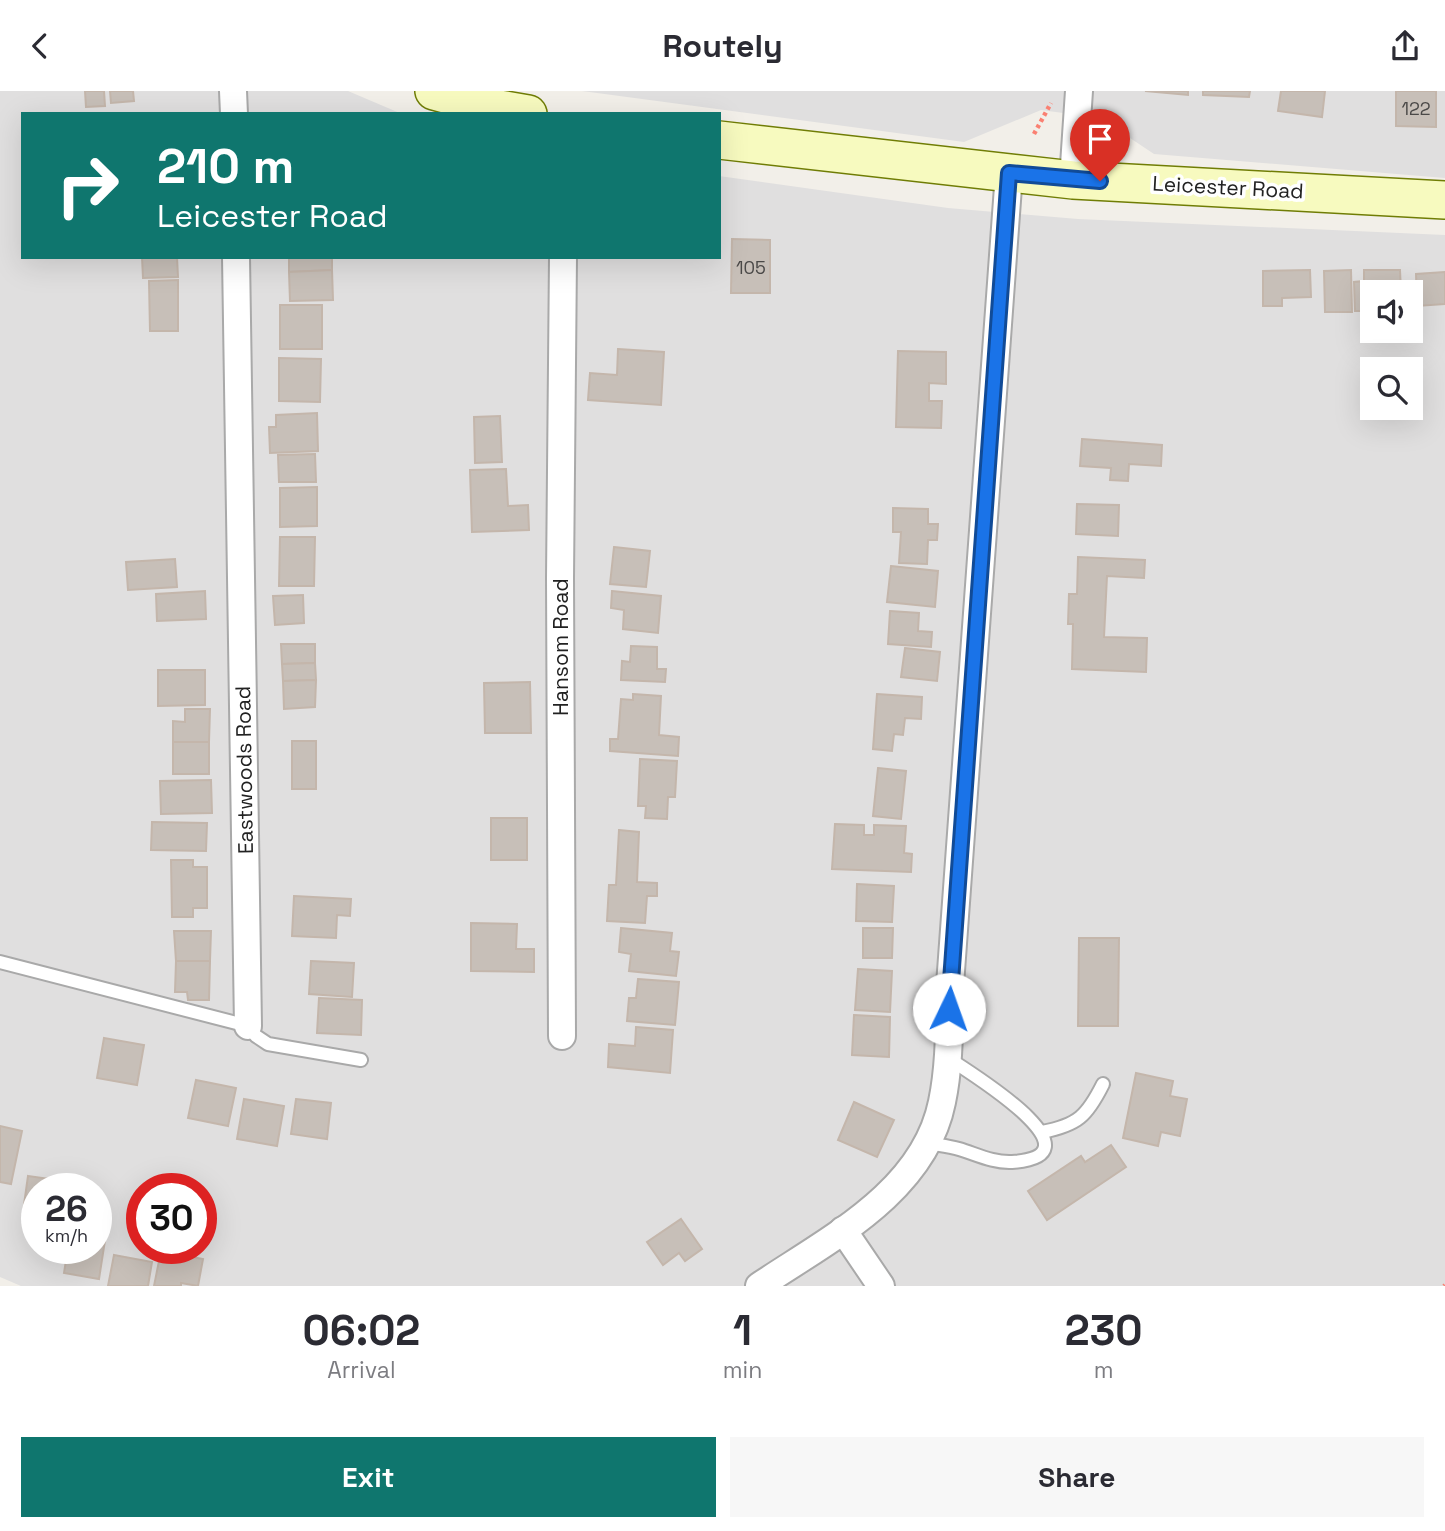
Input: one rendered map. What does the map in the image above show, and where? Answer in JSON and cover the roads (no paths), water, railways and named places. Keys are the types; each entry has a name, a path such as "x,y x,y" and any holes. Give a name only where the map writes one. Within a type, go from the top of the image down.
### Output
{"main road":[{"path":"434,91 516,112"},
{"name":"Leicester Road","path":"721,140 1073,180 1445,200"}],"street":[{"path":"233,91 234,112"},
{"path":"1067,93 1073,180"},
{"path":"759,1286 843,1230 901,1180 918,1160 927,1143 942,1101 1009,173"},
{"name":"Eastwoods Road","path":"236,259 248,1026"},
{"name":"Hansom Road","path":"562,1037 560,577 563,259"},
{"path":"843,1230 881,1286"}],"lane":[{"path":"0,961 248,1026 268,1044 361,1060"},
{"path":"927,1143 1011,1162 1039,1154 1045,1147 1046,1140 1042,1132 982,1081 947,1058"},
{"path":"1042,1132 1068,1126 1079,1120 1103,1084"}]}
